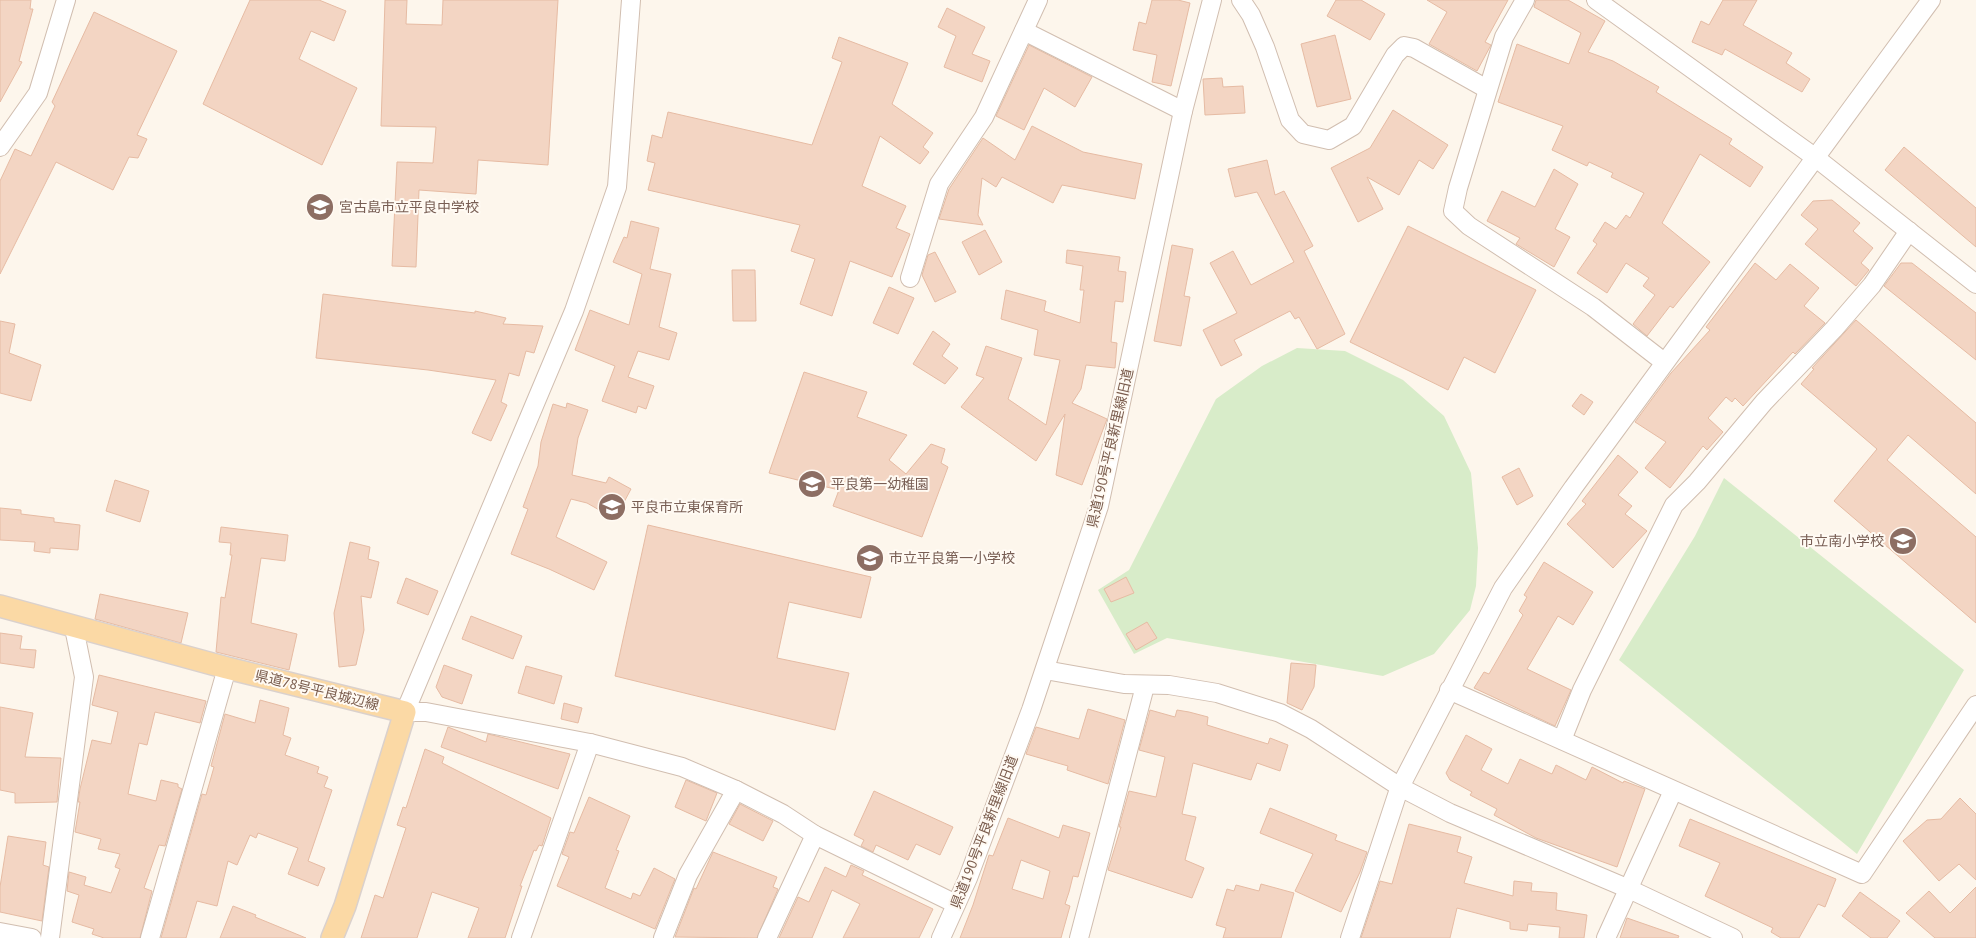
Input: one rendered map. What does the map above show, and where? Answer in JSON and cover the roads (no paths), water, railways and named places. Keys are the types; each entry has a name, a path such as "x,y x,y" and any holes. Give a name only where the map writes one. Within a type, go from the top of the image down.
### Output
{"main road":[{"name":"県道78号平良城辺線","path":"0,606 74,628 405,712"},
{"path":"332,938 345,906 405,712"}],"street":[{"path":"0,147 38,93 66,0"},
{"path":"631,0 618,187 574,311 405,712 426,712 590,743 682,767 736,790 783,814 815,835 956,904"},
{"path":"910,278 939,184 984,117 1038,0"},
{"name":"県道190号平良新里線旧道","path":"941,938 968,878 1045,670 1099,506 1183,112 1212,0"},
{"path":"1241,0 1251,15 1265,47 1290,120 1303,134 1328,140 1352,126 1395,55 1404,46 1414,48 1486,89"},
{"path":"1524,0 1504,37 1486,89 1453,211 1469,226 1592,306 1664,362"},
{"path":"1596,0 1816,158 1976,284"},
{"path":"1350,938 1400,787 1503,588 1664,362 1931,0"},
{"path":"1024,31 1183,112"},
{"path":"1562,740 1582,690 1674,505 1697,482 1764,402 1834,329 1872,285 1909,231"},
{"path":"50,938 84,677 74,628"},
{"path":"150,938 227,668"},
{"path":"1045,670 1145,686 1169,685 1217,693 1280,713 1311,729 1400,787 1450,812 1630,889 1733,938"},
{"path":"1079,938 1145,686"},
{"path":"1449,690 1862,874 1976,705"},
{"path":"521,938 590,743"},
{"path":"663,938 688,874 736,790"},
{"path":"1606,938 1630,889 1673,791"},
{"path":"768,938 815,835"},
{"path":"0,932 32,938"}],"place":[{"name":"宮古島市立平良中学校","path":"320,207"},
{"name":"平良第一幼稚園","path":"812,484"},
{"name":"平良市立東保育所","path":"612,507"},
{"name":"市立南小学校","path":"1903,541"},
{"name":"市立平良第一小学校","path":"870,558"}]}
